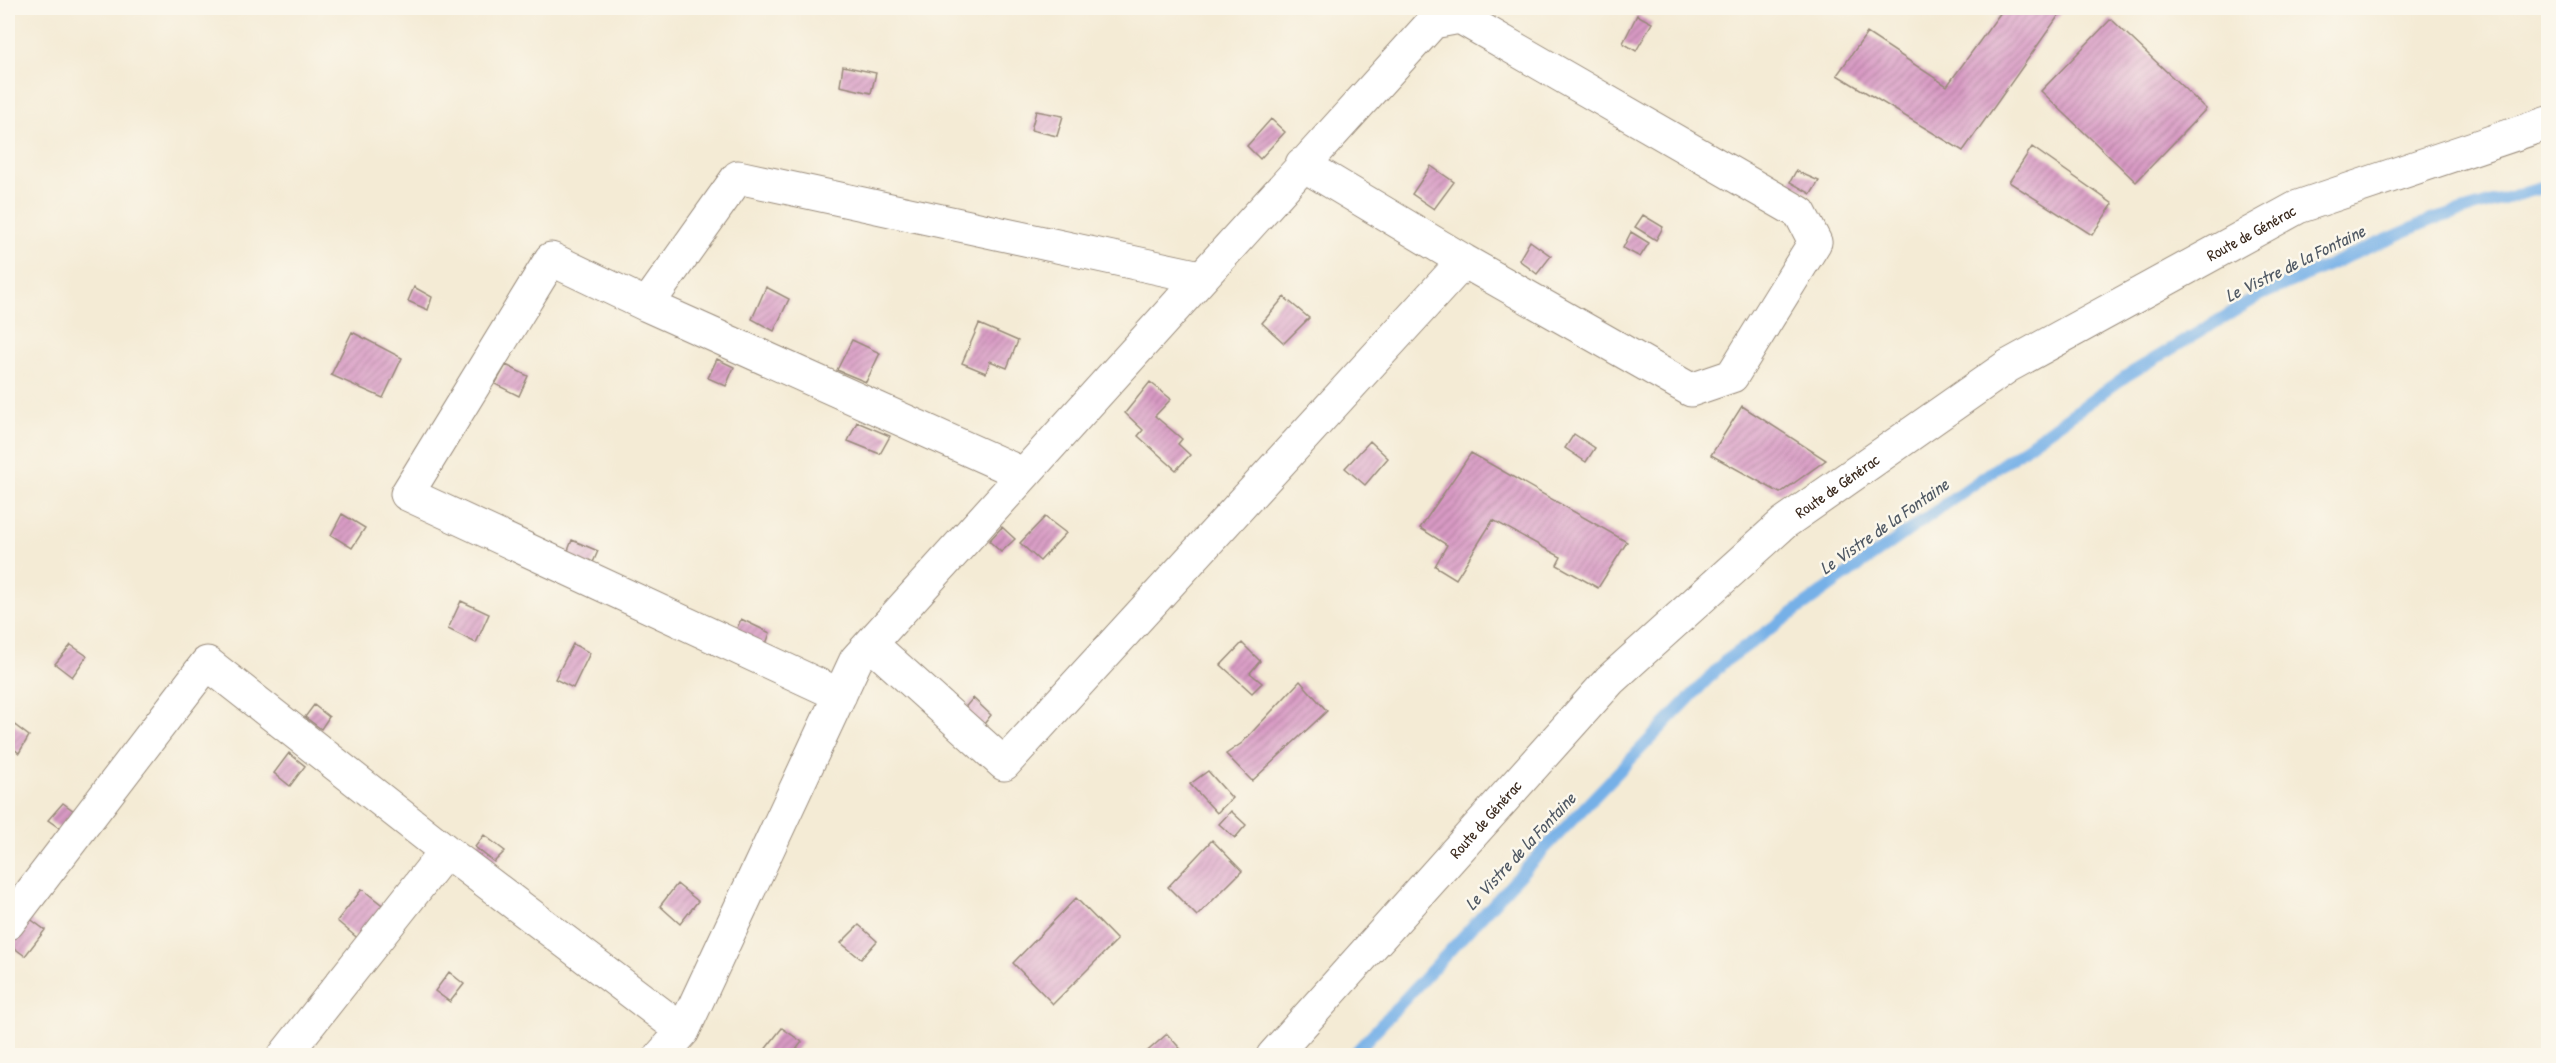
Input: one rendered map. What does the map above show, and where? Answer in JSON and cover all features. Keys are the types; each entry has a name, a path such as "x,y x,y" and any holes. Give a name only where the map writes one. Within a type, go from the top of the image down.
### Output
{"street":[{"path":"8,923 207,663 446,851 669,1048 856,660 1302,164 1432,22 1460,17 1800,213 1815,242 1732,376 1691,390 1464,261 1302,164"},
{"name":"Route de Générac","path":"1273,1056 1610,680 1784,523 2008,366 2298,207 2548,123"},
{"path":"647,304 738,177 1200,277"},
{"path":"840,695 407,494 551,259 1023,474"},
{"path":"870,644 1004,764 1464,261"},
{"path":"284,1056 446,851"}],"building":[{"path":"2004,8 2064,8 1963,151 1837,75 1867,33 1947,86"},
{"path":"1637,15 1652,23 1636,51 1623,43"},
{"path":"2111,19 2206,109 2136,182 2041,91"},
{"path":"843,66 876,73 871,93 840,86"},
{"path":"1036,111 1063,116 1057,136 1031,130"},
{"path":"1271,119 1285,132 1260,159 1247,146"},
{"path":"2032,147 2113,204 2092,235 2009,182"},
{"path":"1431,166 1454,182 1434,209 1412,194"},
{"path":"1796,171 1819,181 1811,194 1790,182"},
{"path":"1643,215 1663,227 1656,240 1635,227"},
{"path":"1631,232 1649,243 1640,257 1623,248"},
{"path":"1530,241 1551,256 1537,274 1519,260"},
{"path":"414,287 432,297 428,310 408,301"},
{"path":"766,287 789,299 774,331 752,319"},
{"path":"1284,297 1309,318 1284,343 1262,323"},
{"path":"979,324 1018,341 1007,368 990,361 986,373 962,363"},
{"path":"352,332 402,358 383,398 331,375"},
{"path":"852,340 880,353 866,382 837,370"},
{"path":"717,359 734,367 726,386 708,378"},
{"path":"506,365 528,376 519,396 495,384"},
{"path":"1150,382 1171,399 1155,416 1182,439 1178,444 1190,455 1176,470 1138,436 1143,430 1125,413"},
{"path":"1742,406 1826,460 1780,493 1711,455"},
{"path":"857,422 890,436 880,454 848,441"},
{"path":"1574,434 1595,448 1586,462 1565,448"},
{"path":"1370,441 1388,458 1365,485 1345,468"},
{"path":"1471,453 1627,542 1598,588 1557,565 1561,557 1493,520 1456,579 1435,566 1447,545 1420,528"},
{"path":"342,514 365,528 352,548 331,535"},
{"path":"1045,517 1066,533 1040,561 1020,543"},
{"path":"1002,527 1015,539 1001,552 989,541"},
{"path":"572,540 598,551 591,567 566,556"},
{"path":"461,601 489,614 476,643 448,629"},
{"path":"741,619 770,633 765,647 735,633"},
{"path":"1242,643 1260,661 1250,673 1262,683 1252,693 1221,665"},
{"path":"573,644 590,653 573,688 555,679"},
{"path":"71,645 87,656 72,677 55,664"},
{"path":"1300,681 1327,711 1252,781 1226,754 1242,743"},
{"path":"973,698 991,715 981,728 962,711"},
{"path":"314,705 329,717 321,729 305,717"},
{"path":"8,720 29,736 19,753 8,744"},
{"path":"289,753 305,766 290,786 274,773"},
{"path":"1208,771 1232,798 1217,813 1190,784"},
{"path":"63,803 78,814 65,832 48,820"},
{"path":"1231,811 1246,825 1235,838 1219,824"},
{"path":"484,835 505,851 494,862 475,847"},
{"path":"1212,840 1242,871 1197,916 1168,887"},
{"path":"677,884 698,901 680,924 660,906"},
{"path":"362,889 386,908 361,941 337,921"},
{"path":"1076,898 1117,940 1053,1004 1013,963"},
{"path":"29,918 45,930 25,956 9,944"},
{"path":"859,925 877,941 861,959 841,943"},
{"path":"449,972 464,984 450,1002 435,991"},
{"path":"782,1028 802,1042 791,1056 760,1056"},
{"path":"1167,1034 1187,1056 1142,1056"}],"waterway":[{"name":"Le Vistre de la Fontaine","path":"1352,1056 1532,862 1724,662 2126,376 2261,295 2431,220 2548,186"}]}
